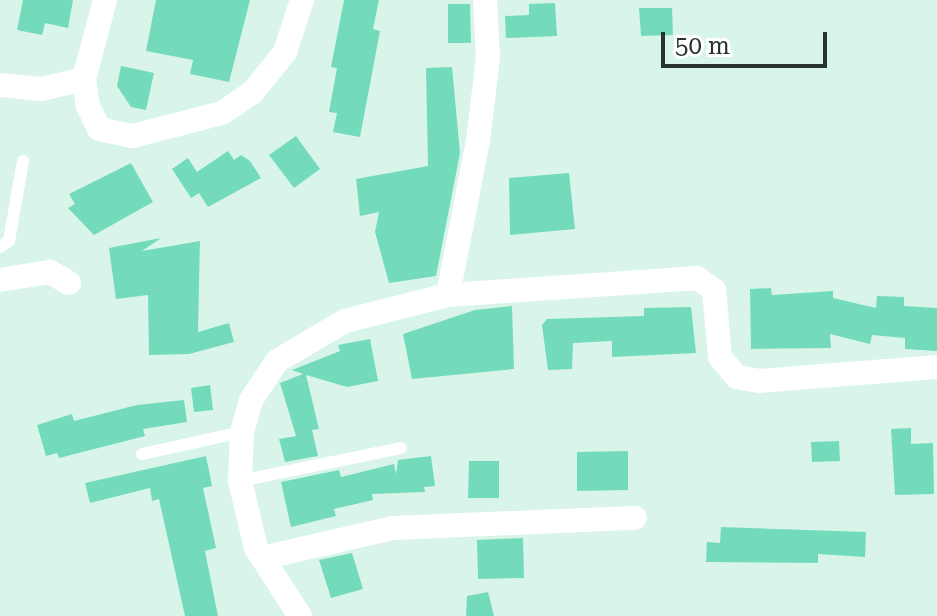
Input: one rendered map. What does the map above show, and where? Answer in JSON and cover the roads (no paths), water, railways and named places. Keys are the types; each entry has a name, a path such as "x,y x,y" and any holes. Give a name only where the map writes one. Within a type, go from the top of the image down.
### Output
{"street":[{"path":"105,0 84,79 92,118 99,129 116,136 222,113 272,73 296,27 302,0"},
{"path":"448,295 478,141 488,57 485,0"},
{"path":"0,85 41,89 84,79"},
{"path":"0,280 50,272 69,283"},
{"path":"300,616 262,558 240,481 242,432 263,380 277,361 312,337 377,310 448,295 697,278 714,290 720,357 737,377 759,381 937,367"},
{"path":"262,558 393,528 635,518"}],"lane":[{"path":"0,247 9,241 23,161"},
{"path":"142,454 242,432"},
{"path":"240,481 401,448"}]}
